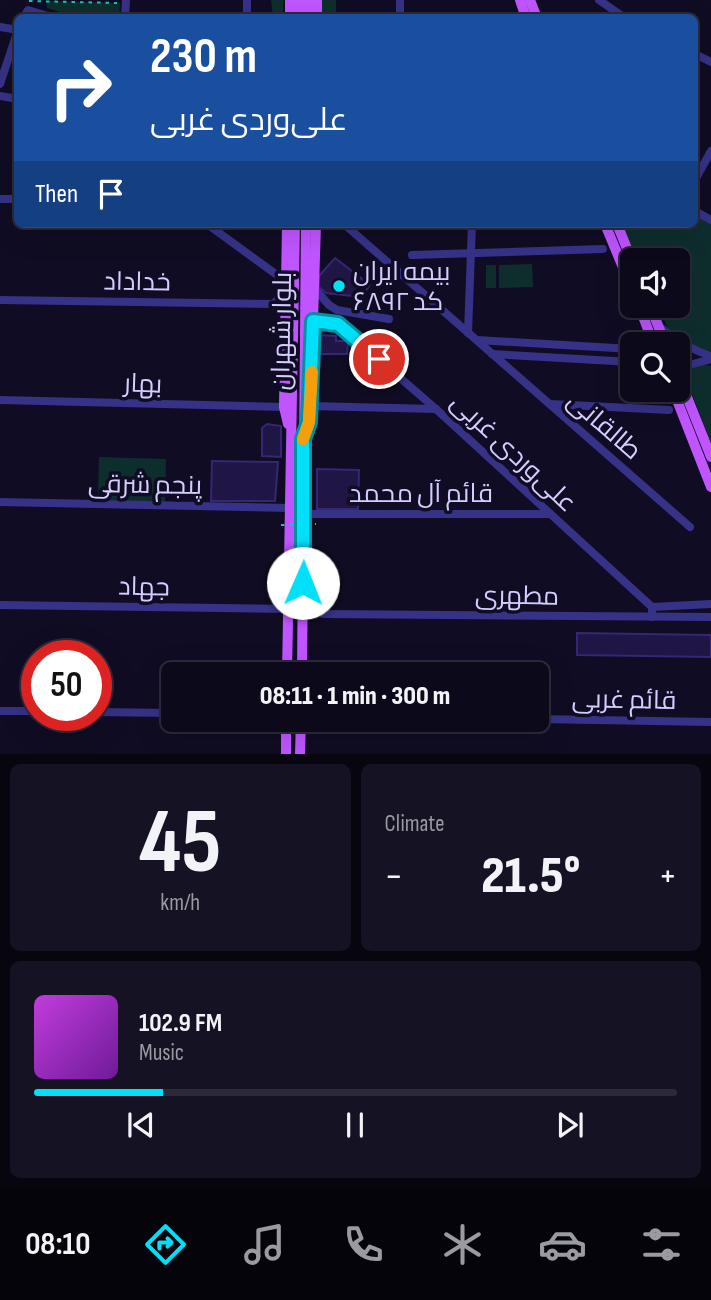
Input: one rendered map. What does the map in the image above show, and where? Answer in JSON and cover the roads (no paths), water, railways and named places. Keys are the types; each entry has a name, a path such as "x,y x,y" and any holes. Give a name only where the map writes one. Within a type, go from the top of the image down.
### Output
{"main road":[{"name":"بلوار شهران","path":"287,228 284,407 291,438"},
{"name":"بلوار شهران","path":"287,662 295,228"},
{"name":"بلوار شهران","path":"302,662 306,228"},
{"name":"بلوار شهران","path":"303,439 309,422 310,406 316,228"},
{"path":"607,228 620,260"},
{"path":"619,228 627,248"},
{"path":"655,318 661,332"},
{"path":"683,402 711,487"},
{"path":"685,402 711,457"},
{"path":"286,732 286,754"},
{"path":"300,754 301,732"}],"street":[{"path":"599,0 619,14"},
{"path":"0,84 14,42"},
{"path":"698,175 711,151"},
{"path":"212,228 276,275"},
{"name":"طالقانی","path":"349,228 690,527"},
{"path":"468,333 472,228"},
{"path":"412,255 603,249"},
{"path":"314,288 328,305 344,312 389,319"},
{"path":"286,291 275,302 286,317"},
{"name":"خداداد","path":"0,300 275,302"},
{"path":"313,321 338,324 344,312"},
{"name":"علی‌وردی غربی","path":"338,324 419,393 652,607"},
{"path":"658,326 699,353 711,357"},
{"name":"طالقانی","path":"477,340 620,348"},
{"name":"طالقانی","path":"492,354 620,361"},
{"path":"690,365 711,357"},
{"path":"412,407 419,393"},
{"name":"بهار","path":"0,400 284,407"},
{"path":"549,404 669,410"},
{"path":"310,406 436,409"},
{"name":"پنجم شرقی","path":"0,502 289,508"},
{"name":"قائم آل محمد","path":"305,514 550,514"},
{"path":"652,617 652,607 711,604"},
{"name":"جهاد","path":"0,605 288,609"},
{"name":"مطهری","path":"323,614 711,617"},
{"path":"0,711 21,711"},
{"path":"112,712 161,713"},
{"name":"قائم غربی","path":"549,719 711,722"}],"place":[{"name":"بیمه ایران کد ۶۸۹۲","path":"339,286"}]}
